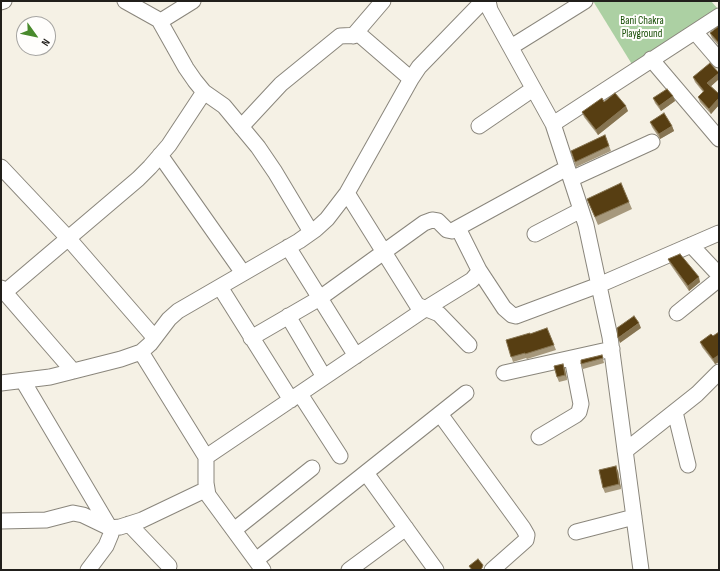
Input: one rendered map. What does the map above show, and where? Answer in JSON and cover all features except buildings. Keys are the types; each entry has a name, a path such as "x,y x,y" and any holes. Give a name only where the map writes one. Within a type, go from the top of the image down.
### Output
{"street":[{"path":"125,1 159,20 186,68 204,92 224,106 266,159 311,232"},
{"path":"159,20 164,19 192,1"},
{"path":"354,36 383,1"},
{"path":"1,383 50,377 141,352 169,319 178,311 288,247 328,219 347,192 411,80 430,55 483,1"},
{"path":"488,1 490,10 553,124 586,225 612,349 634,517 638,569"},
{"path":"510,47 584,1"},
{"path":"553,124 719,16"},
{"path":"695,32 719,60"},
{"path":"241,127 281,84 340,36 360,35 411,80"},
{"path":"652,59 719,139"},
{"path":"479,126 533,88"},
{"path":"73,371 3,290 138,179 160,156 204,92"},
{"path":"251,338 320,298 424,223 432,220 442,224 447,230 452,231 569,174 652,142"},
{"path":"160,156 244,273"},
{"path":"1,167 68,238 154,338"},
{"path":"347,192 417,305 439,314 469,345"},
{"path":"535,234 581,210"},
{"path":"458,228 478,270 504,308 512,316 516,316 599,285 719,233"},
{"path":"691,245 719,275"},
{"path":"288,247 356,356"},
{"path":"206,457 425,309 472,280 477,274 478,270"},
{"path":"677,313 719,279"},
{"path":"220,287 251,338 340,456"},
{"path":"288,316 324,377"},
{"path":"504,373 612,349"},
{"path":"141,352 206,457 205,468 208,494 260,565 366,473 466,393"},
{"path":"539,437 576,416 579,412 581,404 572,358"},
{"path":"625,451 675,412 719,372"},
{"path":"23,381 110,528 111,534 106,546 88,570"},
{"path":"675,412 688,465"},
{"path":"440,414 527,535 526,540 492,570"},
{"path":"234,530 312,468"},
{"path":"366,473 436,570"},
{"path":"1,521 46,520 60,515 73,513 83,515 110,528 120,527 207,489"},
{"path":"576,532 634,517"},
{"path":"129,524 169,566"},
{"path":"349,570 406,528"}],"green space":[{"name":"Bani Chakra Playground","path":"593,1 711,1 718,9 633,66"}]}
